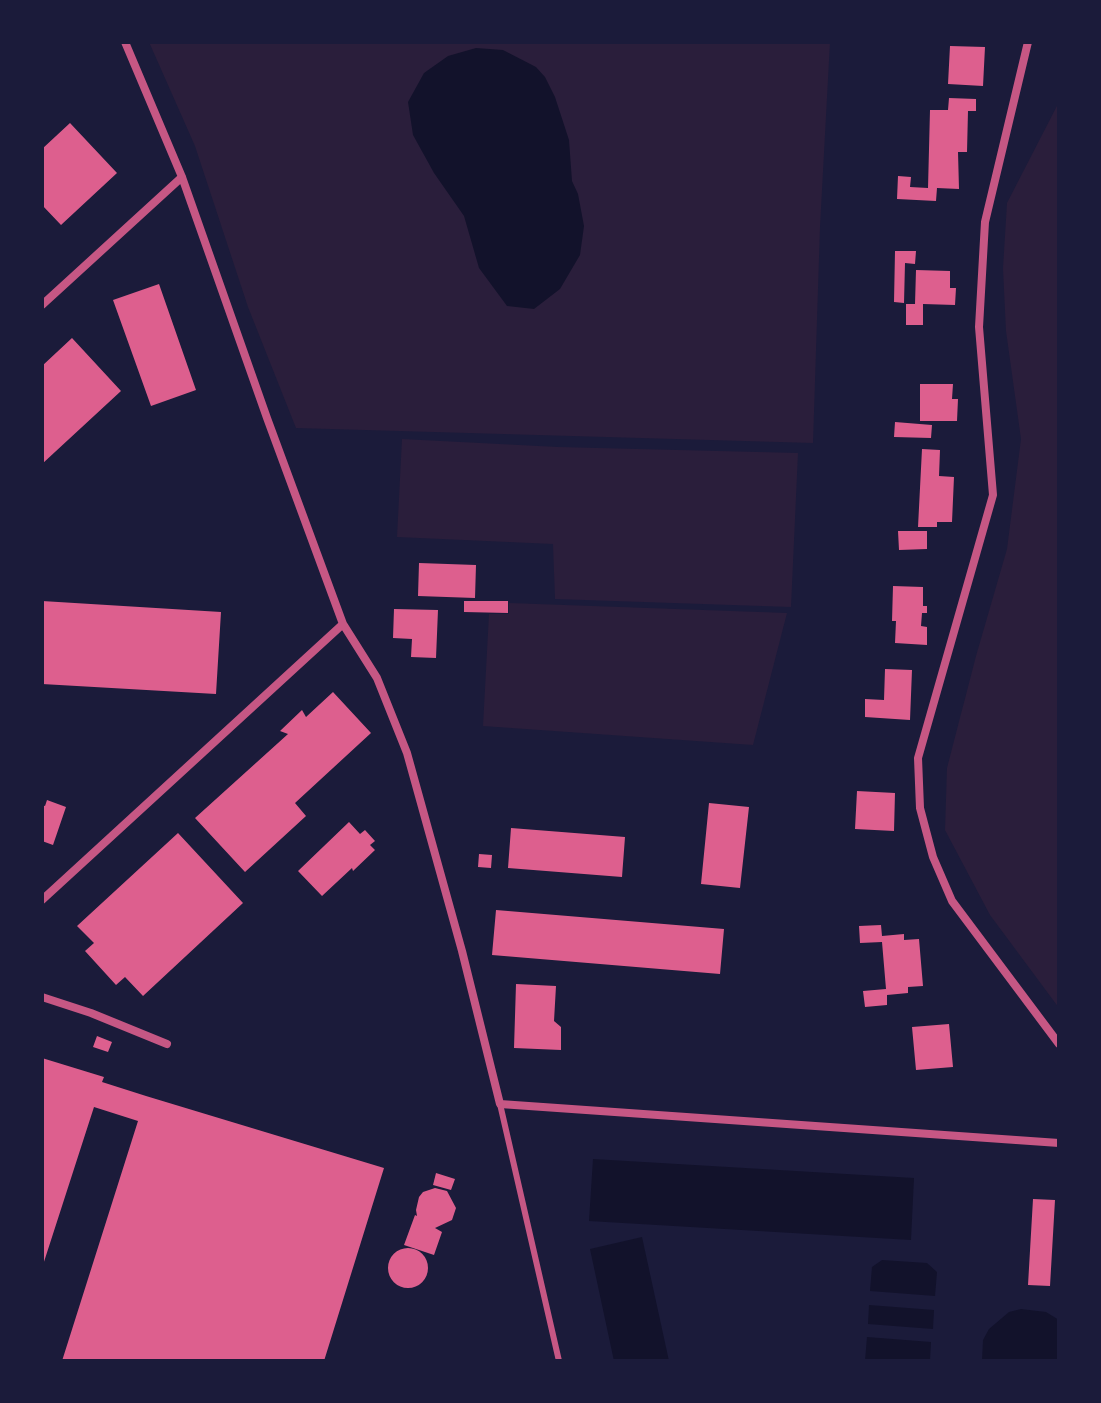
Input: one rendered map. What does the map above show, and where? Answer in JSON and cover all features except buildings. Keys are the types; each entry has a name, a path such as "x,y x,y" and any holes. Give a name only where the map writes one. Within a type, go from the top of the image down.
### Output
{"street":[{"path":"125,42 182,177 343,624 377,678 407,753 462,951 500,1104 1059,1143"},
{"path":"1028,42 985,222 979,327 993,495 918,758 919,796 933,857 952,901 1059,1044"},
{"path":"42,305 182,177"},
{"path":"42,900 343,624"},
{"path":"42,997 167,1044"}],"lane":[{"path":"500,1104 559,1361"}],"shaded area":[{"path":"149,42 830,42 813,443 296,428 248,307 195,146"},
{"path":"476,48 503,50 536,67 555,97 569,140 572,181 578,194 584,226 580,255 560,289 534,309 507,306 479,268 464,216 434,173 413,135 408,102 424,73 448,56"},
{"path":"1059,102 1059,1008 990,915 945,830 947,768 1007,549 1021,439 1006,331 1003,268 1007,203"},
{"path":"402,439 558,447 798,453 791,607 555,599 553,544 397,537"},
{"path":"509,603 787,613 753,745 483,726 489,614 509,614"},
{"path":"593,1159 914,1178 911,1240 589,1221"},
{"path":"642,1237 669,1361 614,1361 590,1249"},
{"path":"882,1260 927,1263 937,1272 935,1296 870,1291 872,1267"},
{"path":"869,1305 934,1310 933,1329 868,1324"},
{"path":"1021,1309 1046,1312 1059,1320 1059,1361 982,1361 983,1340 989,1329 1009,1312"},
{"path":"867,1337 931,1342 930,1361 865,1361"}]}
